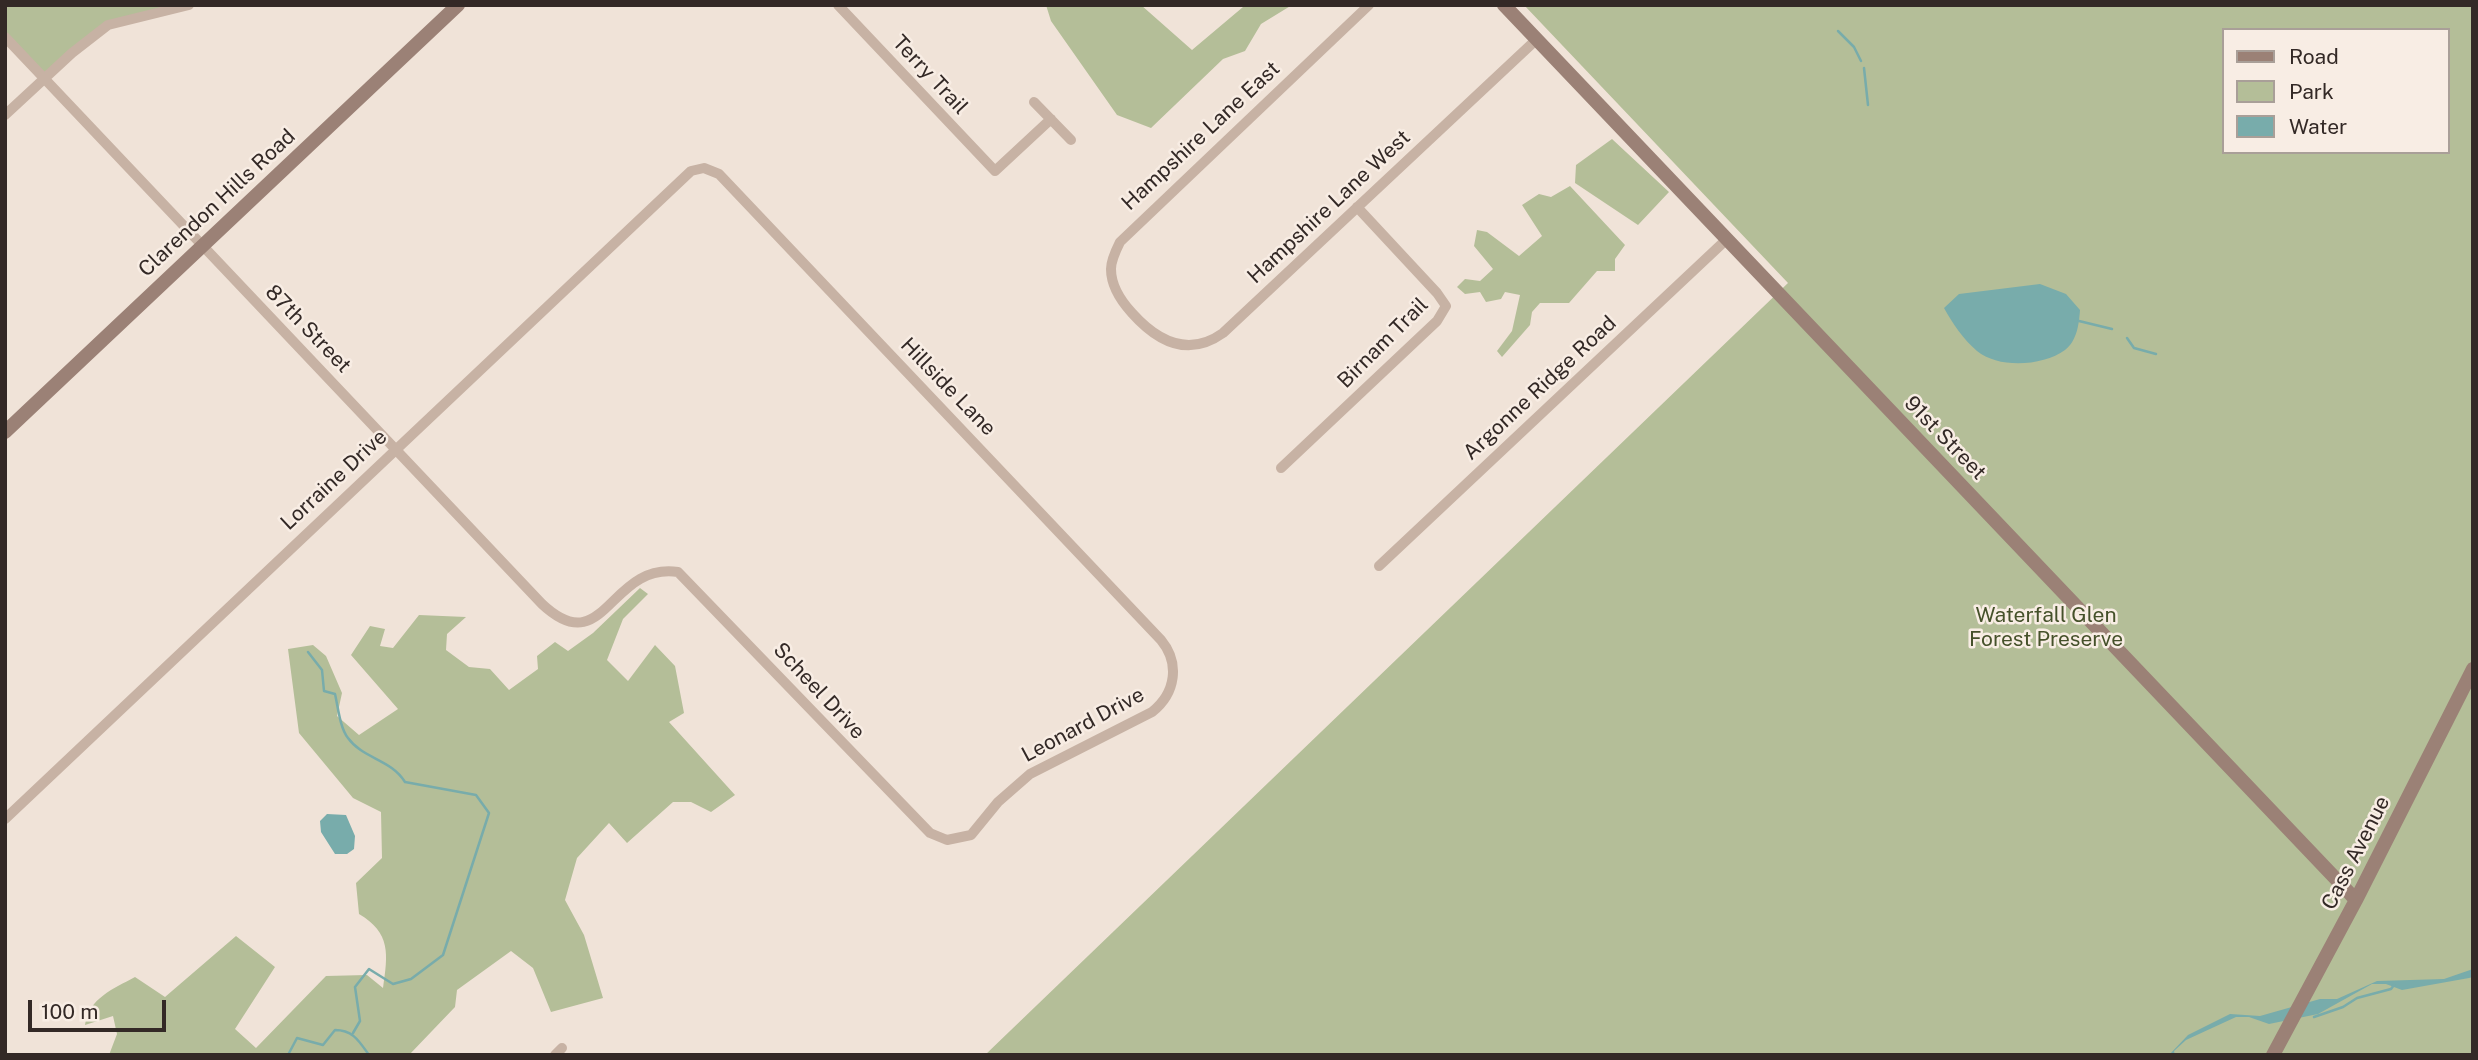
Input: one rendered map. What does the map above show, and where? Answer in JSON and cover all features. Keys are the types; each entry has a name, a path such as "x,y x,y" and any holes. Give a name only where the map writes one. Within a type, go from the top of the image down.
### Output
{"main road":[{"name":"Clarendon Hills Road","path":"5,432 458,5"},
{"name":"91st Street","path":"1504,5 2356,900"},
{"name":"Cass Avenue","path":"2273,1055 2356,900 2473,669"}],"street":[{"path":"5,115 108,25 189,5"},
{"name":"Terry Trail","path":"838,5 995,171 1051,119"},
{"name":"Hampshire Lane East","path":"1134,315 1118,295 1111,268 1124,235 1369,5"},
{"name":"87th Street","path":"5,37 557,618 573,625 594,619 638,578 663,570"},
{"name":"Hampshire Lane West","path":"1134,315 1156,336 1184,346 1210,341 1223,333 1536,39"},
{"path":"1034,102 1071,140"},
{"name":"Hillside Lane","path":"691,171 705,168 719,174 1168,649"},
{"name":"Lorraine Drive","path":"5,819 691,171"},
{"name":"Birnam Trail","path":"1281,468 1437,321 1446,306 1357,207"},
{"name":"Argonne Ridge Road","path":"1379,566 1727,239"},
{"name":"Scheel Drive","path":"663,570 678,572 689,582 914,819 930,833 947,840"},
{"name":"Leonard Drive","path":"947,840 975,832 998,802 1030,774 1158,707 1168,693 1174,675 1168,649"}],"green space":[{"path":"5,5 188,5 120,21 45,78 5,37"},
{"path":"1046,5 1141,5 1192,50 1243,7 1240,5 1292,5 1261,24 1245,51 1223,59 1151,128 1117,115 1051,21"},
{"name":"Waterfall Glen Forest Preserve","path":"1524,5 2473,5 2473,1055 985,1055 1788,283"},
{"path":"1612,139 1669,192 1638,225 1575,183 1576,165"},
{"path":"1570,186 1625,245 1615,259 1615,271 1597,271 1569,303 1540,303 1532,312 1530,325 1502,357 1497,351 1512,331 1520,295 1505,292 1501,299 1486,302 1480,292 1465,294 1457,287 1465,279 1480,281 1493,269 1474,246 1477,230 1487,232 1519,256 1542,236 1522,205 1539,194 1551,197"},
{"path":"640,588 648,594 623,619 607,660 628,681 655,645 675,666 684,713 669,722 735,795 711,812 691,802 673,802 627,843 609,823 577,858 565,900 584,935 603,998 551,1012 533,968 511,951 457,990 455,1007 409,1055 109,1055 117,1034 113,1016 85,1025 91,1008 103,995 135,977 165,997 236,936 275,967 235,1029 256,1048 326,976 367,975 383,988 385,945 377,929 359,914 356,883 382,858 381,812 353,798 299,733 288,649 313,645 326,656 342,693 337,716 359,735 398,709 351,655 370,626 385,629 380,646 393,648 419,615 466,617 447,634 446,650 469,667 490,669 509,690 538,669 537,656 555,642 568,651 593,633"}],"water":[{"path":"2040,284 2066,294 2080,310 2075,337 2065,350 2033,362 2009,363 1986,357 1967,341 1944,308 1959,294"},
{"path":"327,814 346,815 355,836 354,849 347,854 335,854 321,832 320,821"},
{"path":"2473,969 2473,977 2402,990 2386,984 2372,984 2318,1014 2269,1024 2249,1017 2236,1017 2186,1040 2174,1051 2175,1055 2169,1055 2188,1035 2230,1014 2260,1016 2320,999 2337,999 2377,981 2444,979"}],"waterway":[{"path":"1838,31 1854,47 1861,61"},
{"path":"1864,68 1868,105"},
{"path":"2079,321 2112,329"},
{"path":"2127,338 2134,348 2156,354"},
{"path":"308,652 322,670 324,691 335,694 343,729 354,745 392,768 405,782 476,795 489,813 443,955 411,979 393,984 369,969 355,987 360,1021 353,1033"},
{"path":"2314,1017 2343,1007 2357,998 2391,989 2394,985"},
{"path":"288,1055 297,1038 323,1045 335,1030 351,1034 369,1055"}]}
